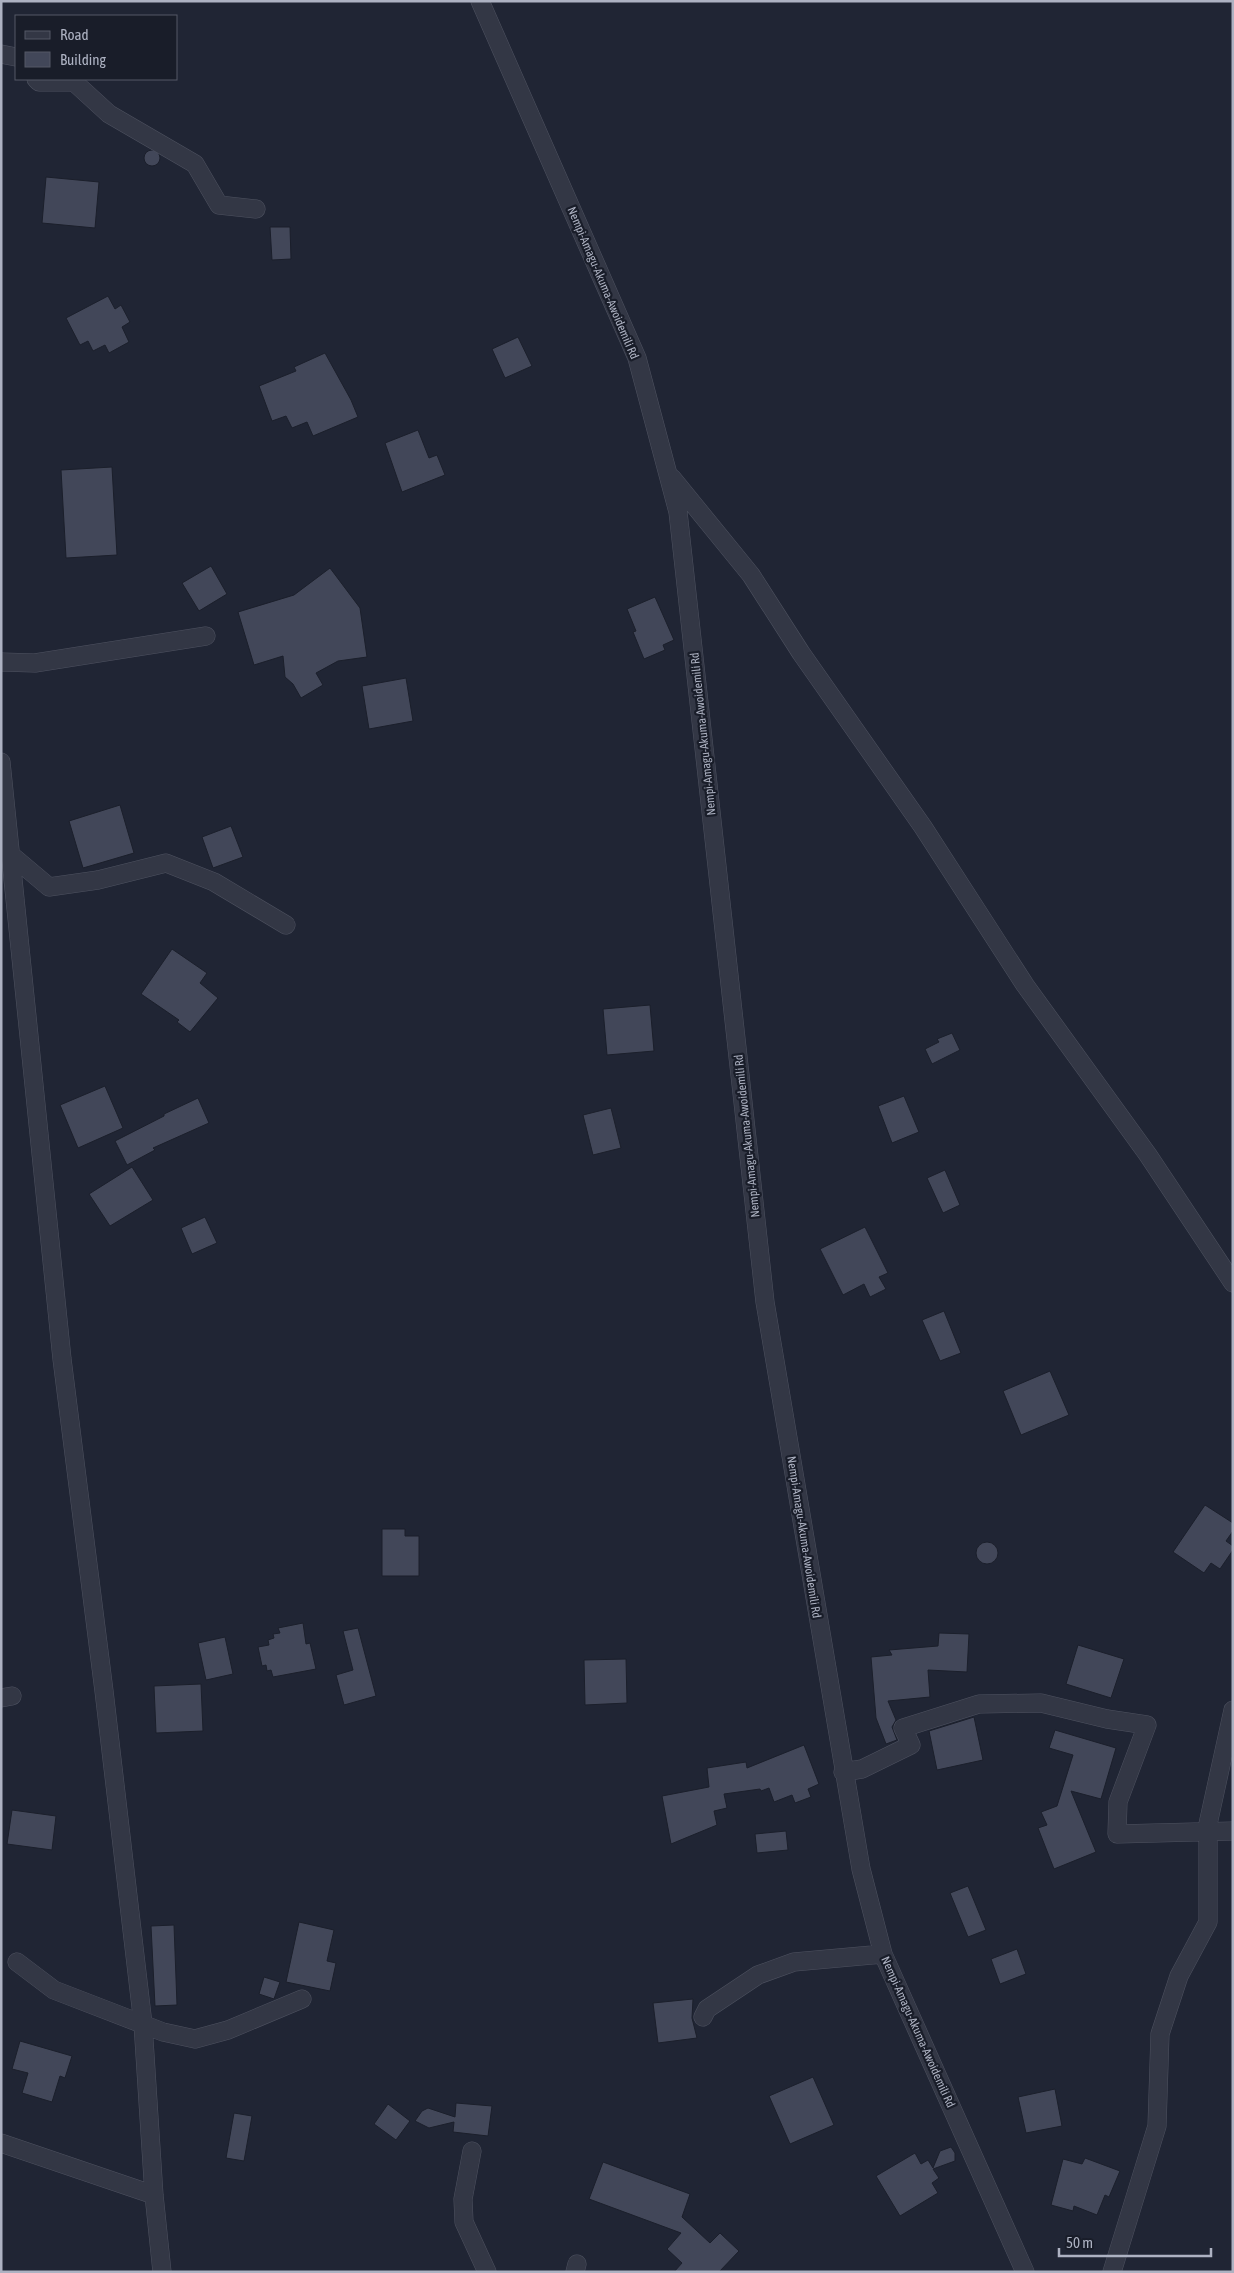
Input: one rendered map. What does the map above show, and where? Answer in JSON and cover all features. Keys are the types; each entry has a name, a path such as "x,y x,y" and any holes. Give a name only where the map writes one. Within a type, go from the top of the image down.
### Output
{"street":[{"name":"Nempi-Amagu-Akuma-Awoidemili Rd","path":"480,1 637,358 678,512 765,1302 861,1869 883,1954 1025,2272"},
{"path":"1,54 15,57"},
{"path":"37,80 39,82 74,82 109,114 195,164 219,206 256,210"},
{"path":"667,473 751,575 801,653 923,827 1025,985 1148,1155 1233,1283"},
{"path":"1,662 35,663 206,636"},
{"path":"1,762 6,854 62,1359 104,1691 142,2024 154,2195 162,2272"},
{"path":"6,854 49,888 98,880 166,863 214,882 286,926"},
{"path":"844,1772 862,1769 911,1745 903,1728 979,1704 1041,1703 1107,1719 1147,1725 1118,1802 1117,1834 1233,1831"},
{"path":"1112,2272 1157,2126 1160,2034 1179,1976 1208,1922 1208,1831 1233,1710"},
{"path":"703,2017 707,2009 758,1975 794,1962 883,1954"},
{"path":"17,1962 54,1990 163,2032 194,2039 228,2030 302,1999"},
{"path":"1,2143 154,2195"},
{"path":"472,2151 463,2198 464,2222 487,2272"}],"building":[{"path":"152,150 160,158 152,166 144,158"},
{"path":"46,177 99,182 95,228 42,223"},
{"path":"270,227 290,227 291,259 272,260"},
{"path":"108,296 115,309 121,305 130,322 122,327 129,342 109,353 105,345 93,351 88,341 80,345 66,318"},
{"path":"518,337 532,366 505,378 492,349"},
{"path":"325,353 351,400 358,417 313,436 307,422 292,428 286,416 272,421 259,386 296,371 294,367"},
{"path":"418,430 429,458 437,455 445,475 402,492 385,443"},
{"path":"112,467 117,555 66,558 61,470"},
{"path":"211,566 227,594 199,611 182,583"},
{"path":"330,568 360,608 367,657 338,661 316,673 323,685 301,698 293,684 285,677 283,656 254,665 238,612 294,595"},
{"path":"655,597 674,640 663,645 665,650 644,659 633,632 636,631 627,609"},
{"path":"406,678 413,721 369,729 362,686"},
{"path":"120,805 134,853 83,868 69,821"},
{"path":"231,826 243,857 213,868 202,837"},
{"path":"172,949 207,973 200,983 218,998 190,1032 177,1022 179,1020 141,994"},
{"path":"650,1005 654,1051 607,1055 603,1009"},
{"path":"952,1033 960,1050 932,1064 925,1049 939,1042 937,1039"},
{"path":"105,1086 123,1128 78,1148 60,1105"},
{"path":"904,1096 919,1132 892,1143 878,1106"},
{"path":"198,1098 209,1123 153,1148 155,1150 127,1165 115,1141"},
{"path":"611,1108 621,1148 593,1155 583,1115"},
{"path":"132,1167 153,1200 110,1226 89,1194"},
{"path":"945,1170 960,1205 943,1213 927,1178"},
{"path":"205,1217 217,1243 192,1254 181,1228"},
{"path":"865,1227 888,1273 879,1277 886,1289 870,1297 864,1284 843,1295 820,1249"},
{"path":"944,1311 961,1353 940,1361 922,1320"},
{"path":"1050,1371 1069,1415 1021,1435 1003,1391"},
{"path":"1205,1505 1233,1523 1233,1531 1226,1541 1233,1546 1233,1550 1220,1569 1211,1563 1204,1573 1173,1552"},
{"path":"382,1529 405,1529 405,1536 419,1536 419,1576 382,1576"},
{"path":"987,1542 995,1545 998,1553 995,1561 987,1564 979,1561 976,1553 979,1545"},
{"path":"303,1623 306,1644 310,1643 316,1669 273,1677 271,1670 267,1671 266,1665 262,1666 258,1647 269,1645 268,1640 274,1638 273,1634 280,1633 278,1628"},
{"path":"358,1628 376,1696 344,1705 336,1675 353,1670 343,1631"},
{"path":"939,1633 969,1634 967,1672 928,1670 930,1697 888,1701 896,1720 892,1727 897,1740 886,1744 876,1718 871,1657 892,1655 889,1650 938,1646"},
{"path":"225,1637 233,1674 206,1680 198,1643"},
{"path":"1078,1645 1124,1659 1111,1698 1066,1684"},
{"path":"626,1659 627,1703 585,1705 584,1660"},
{"path":"201,1684 203,1731 156,1733 154,1686"},
{"path":"974,1717 983,1760 937,1770 929,1731"},
{"path":"1055,1730 1116,1748 1101,1799 1071,1791 1096,1852 1054,1869 1038,1828 1047,1825 1041,1812 1057,1806 1073,1755 1049,1748"},
{"path":"804,1745 819,1784 808,1789 811,1797 795,1803 792,1795 774,1802 769,1788 761,1791 760,1789 724,1794 727,1808 714,1811 717,1825 671,1844 662,1796 709,1787 707,1768 746,1762 747,1768"},
{"path":"12,1810 56,1816 52,1850 7,1844"},
{"path":"786,1831 788,1850 757,1853 755,1834"},
{"path":"968,1886 986,1930 968,1937 950,1893"},
{"path":"299,1922 334,1930 327,1961 336,1963 330,1991 286,1982"},
{"path":"174,1925 177,2005 155,2006 151,1926"},
{"path":"1017,1949 1026,1974 1000,1984 991,1959"},
{"path":"264,1977 280,1982 274,1999 259,1994"},
{"path":"693,1999 692,2018 697,2038 658,2043 653,2003"},
{"path":"20,2041 72,2056 65,2078 60,2076 52,2102 22,2093 28,2073 12,2069"},
{"path":"813,2077 834,2125 790,2144 769,2096"},
{"path":"1055,2089 1062,2126 1026,2133 1018,2097"},
{"path":"456,2103 492,2106 488,2136 453,2132 454,2122 429,2128 415,2121 422,2111 428,2108 455,2117"},
{"path":"388,2104 410,2121 396,2140 374,2124"},
{"path":"234,2113 252,2116 244,2161 226,2158"},
{"path":"951,2147 955,2153 955,2161 933,2169 939,2178 932,2183 938,2193 900,2216 876,2176 915,2153 921,2164 928,2160 933,2168 940,2151"},
{"path":"1085,2158 1120,2171 1109,2197 1105,2195 1097,2215 1074,2206 1073,2211 1051,2205 1063,2159 1082,2164"},
{"path":"603,2162 690,2194 682,2217 710,2243 720,2233 739,2251 719,2272 674,2272 682,2263 667,2249 681,2233 589,2199"}]}
